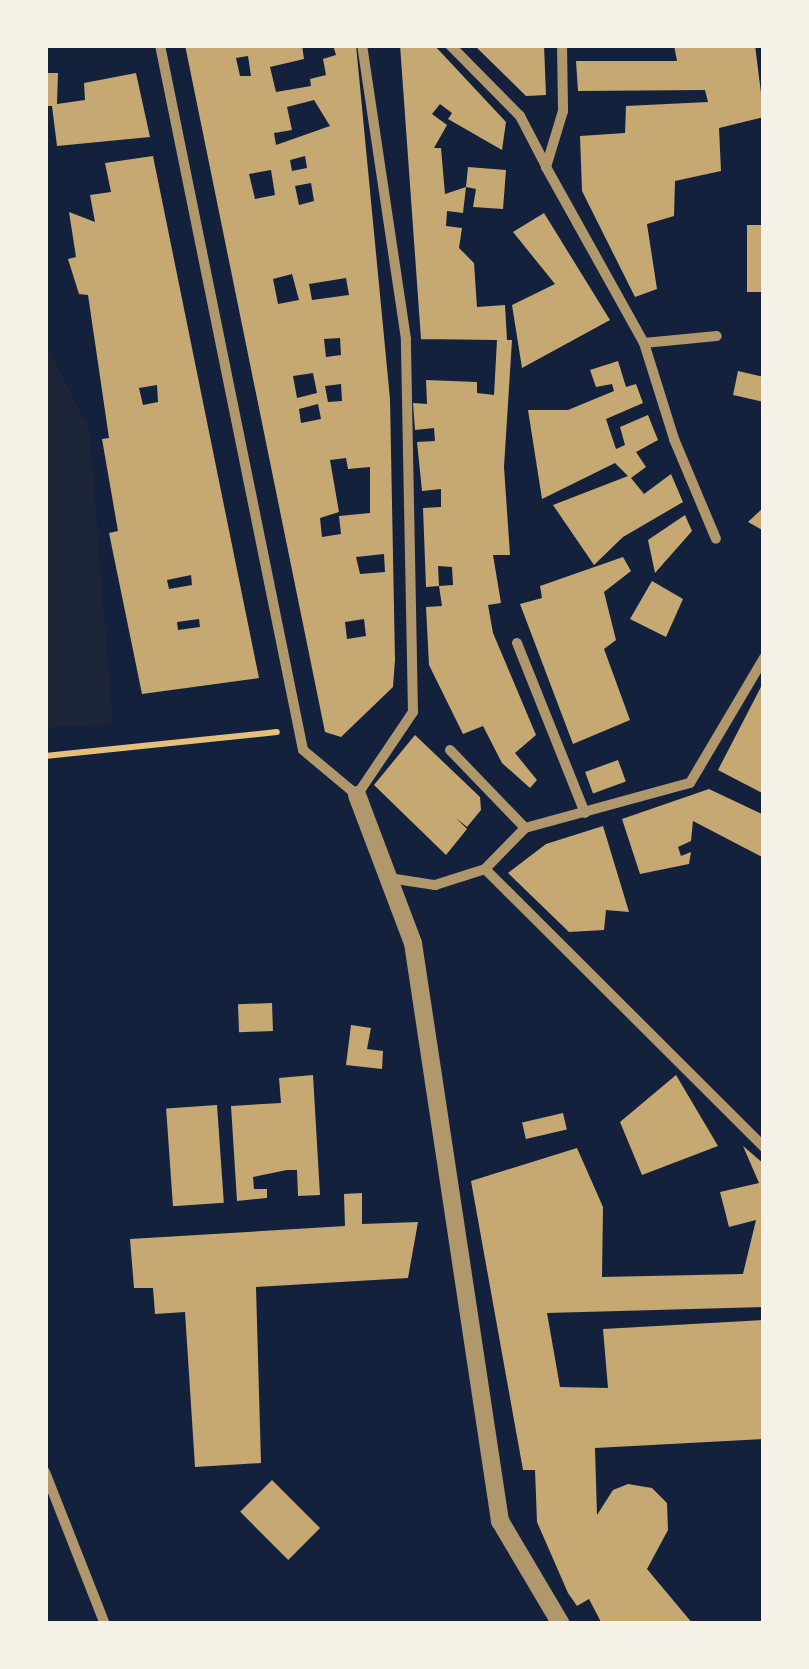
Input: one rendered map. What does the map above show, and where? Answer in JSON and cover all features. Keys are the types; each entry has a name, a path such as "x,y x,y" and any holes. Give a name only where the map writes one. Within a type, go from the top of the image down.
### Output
{"street":[{"path":"160,45 303,750 357,795 384,877 413,942 500,1521 561,1624"},
{"path":"357,795 413,712 406,339 362,45"},
{"path":"450,45 520,116 644,343 674,439 716,539"},
{"path":"546,167 563,111 562,45"},
{"path":"644,343 717,336"},
{"path":"516,644 585,813"},
{"path":"384,877 435,886 485,869 525,828 690,783 764,658"},
{"path":"450,750 525,828"},
{"path":"485,869 764,1148"},
{"path":"45,1472 105,1624"}],"path":[{"path":"45,756 298,730"}],"shaded area":[{"path":"45,343 89,428 113,724 45,728"}],"building":[{"path":"185,45 302,45 304,59 270,67 276,92 311,86 310,79 326,75 323,59 336,55 333,45 356,45 390,399 395,660 393,687 341,737 325,732","holes":["248,56 251,76 240,76 236,58","314,100 330,126 276,145 274,133 292,130 287,107","305,156 307,168 292,171 290,160","271,170 275,195 255,199 249,174","311,183 314,201 299,205 295,186","292,274 299,300 278,304 273,279","346,278 349,295 312,300 309,284","340,338 341,355 326,357 324,339","313,373 317,393 297,398 293,376","341,384 342,401 328,402 325,386","318,404 321,419 301,423 299,409","346,458 348,469 370,467 370,513 339,516 341,534 322,537 320,518 339,512 330,460","384,554 385,572 360,574 356,557","364,619 366,636 347,639 345,622"]},
{"path":"400,45 434,45 506,122 502,150 448,119 452,113 440,104 432,114 447,125 434,148 441,148 445,194 466,187 463,213 447,211 446,226 462,228 459,248 474,263 477,307 505,305 507,340 512,340 504,467 510,555 493,555 501,603 488,605 493,633 536,735 515,753 537,780 530,788 502,763 483,726 463,734 429,665 426,607 442,606 439,586 426,587 423,508 441,507 441,489 422,491 417,442 435,441 434,428 415,430 413,403 427,404 426,380 477,382 477,393 494,395 497,340 421,339","holes":["438,566 452,567 453,585 439,586"]},
{"path":"474,45 544,45 546,95 526,96"},
{"path":"674,45 755,45 764,117 719,128 721,171 675,181 674,216 647,224 657,289 635,297 582,191 580,136 625,133 626,106 708,102 705,90 578,91 576,61 677,61"},
{"path":"45,73 58,73 57,104 85,100 84,83 136,73 150,137 57,146 52,106 45,106"},
{"path":"153,156 259,678 142,694 109,533 118,531 102,439 109,438 88,295 79,294 68,259 76,257 69,212 95,222 90,195 111,192 105,163","holes":["157,385 158,402 143,405 139,388","191,575 192,585 169,589 167,580","199,619 200,627 178,630 177,622"]},
{"path":"468,167 506,170 503,209 473,207 476,189 466,187"},
{"path":"544,213 610,320 522,368 512,305 555,284 513,232"},
{"path":"747,225 764,225 764,292 747,292"},
{"path":"618,361 626,387 636,384 643,403 606,419 616,449 625,445 620,427 648,415 658,440 636,452 646,467 631,478 644,494 671,474 683,502 623,537 594,565 553,505 628,476 615,463 542,499 528,410 568,410 614,391 612,384 596,387 590,370"},
{"path":"738,371 764,377 764,402 733,395"},
{"path":"764,507 764,531 748,522"},
{"path":"685,515 692,531 655,573 648,540"},
{"path":"623,557 631,571 604,592 616,640 604,649 630,720 573,744 520,604 542,598 540,586"},
{"path":"652,581 683,599 666,637 630,619"},
{"path":"764,681 764,794 718,770"},
{"path":"415,735 480,797 481,810 467,827 456,818 467,829 446,855 374,785"},
{"path":"618,760 626,782 593,794 585,772"},
{"path":"709,789 764,815 764,858 693,821 691,841 678,847 681,856 691,852 689,864 640,874 622,819"},
{"path":"603,826 629,912 606,910 604,930 569,932 508,873 546,844"},
{"path":"272,1003 273,1031 239,1032 238,1004"},
{"path":"351,1025 371,1028 367,1049 383,1051 382,1069 346,1065"},
{"path":"313,1075 320,1195 298,1196 297,1170 287,1170 253,1177 254,1189 267,1189 267,1198 237,1201 231,1106 281,1103 279,1078"},
{"path":"676,1075 718,1146 642,1175 620,1122"},
{"path":"217,1105 224,1203 173,1206 166,1109"},
{"path":"563,1113 567,1130 526,1139 522,1122"},
{"path":"743,1146 764,1164 764,1307 547,1313 560,1387 608,1388 603,1329 764,1320 764,1439 595,1448 597,1515 613,1490 628,1484 652,1488 667,1503 668,1530 647,1569 693,1624 602,1624 589,1599 577,1606 568,1593 537,1522 535,1470 523,1470 471,1181 577,1148 603,1207 602,1277 743,1274 756,1220 729,1227 720,1192 759,1183"},
{"path":"362,1193 362,1224 418,1222 408,1278 256,1287 261,1463 195,1467 185,1312 155,1314 153,1288 134,1288 130,1239 345,1226 344,1194"},
{"path":"272,1480 320,1528 288,1560 240,1512"}]}
